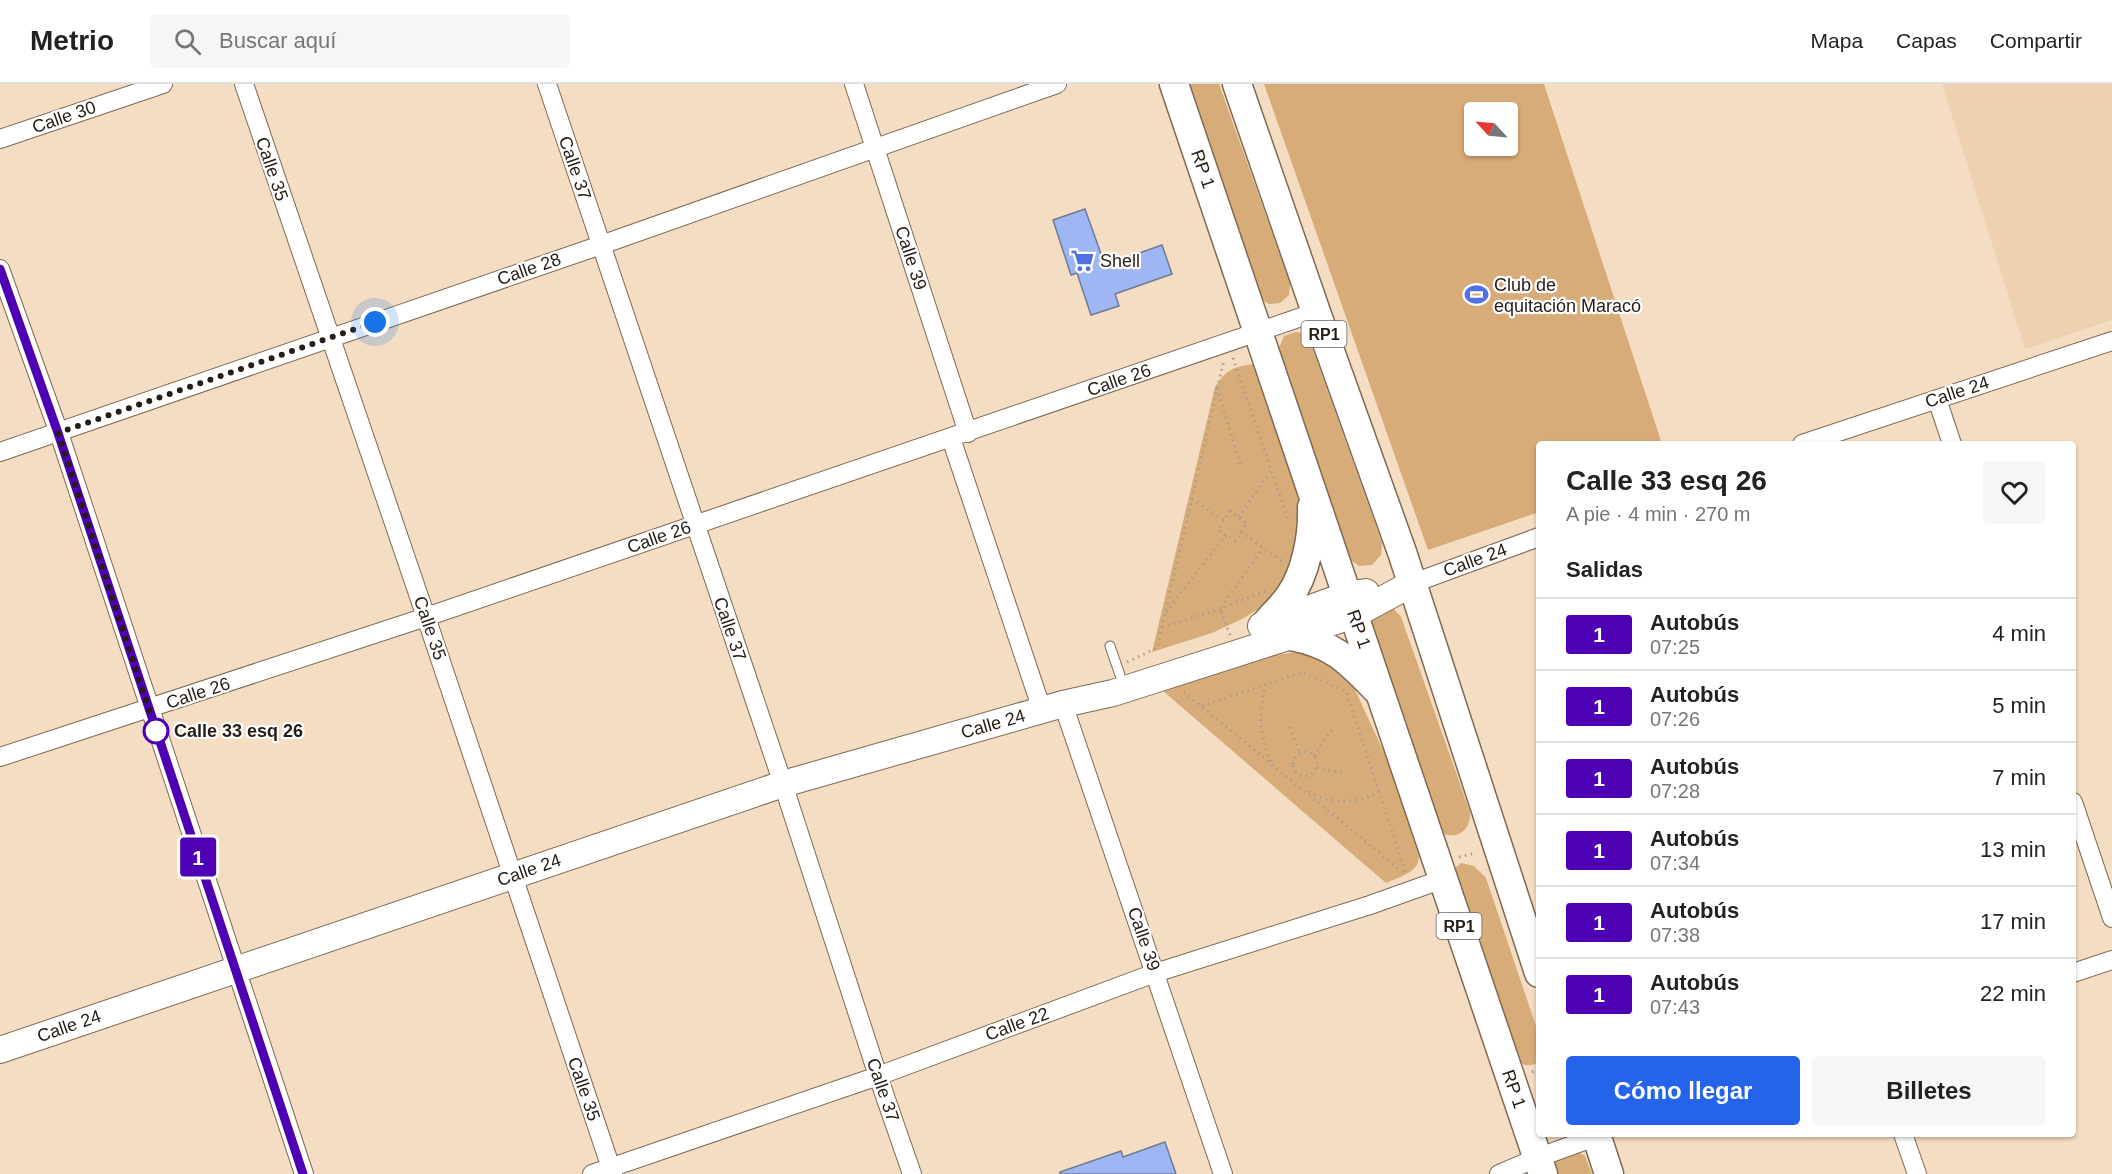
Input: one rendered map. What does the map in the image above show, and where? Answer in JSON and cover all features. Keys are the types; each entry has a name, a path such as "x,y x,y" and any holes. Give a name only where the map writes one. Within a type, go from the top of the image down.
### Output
{"main road":[{"name":"RP 1","path":"1174,84 1540,1166"},
{"name":"RP1","path":"1238,84 1402,552 1536,964"},
{"path":"1264,626 1290,596 1308,552 1311,530 1310,487"},
{"path":"1291,636 1314,640 1329,648 1354,666 1381,694"},
{"path":"1599,1137 1609,1174"}],"street":[{"name":"Calle 30","path":"0,139 163,84"},
{"name":"Calle 35","path":"244,84 612,1171"},
{"name":"Calle 37","path":"546,84 783,784 912,1174"},
{"name":"Calle 39","path":"854,84 960,436 1053,707 1155,973 1223,1174"},
{"name":"Calle 28","path":"0,452 601,245 1057,84"},
{"path":"0,269 58,433 303,1174"},
{"name":"Calle 26","path":"0,757 426,617 960,436 1316,312"},
{"name":"Calle 24","path":"1811,441 2112,340"},
{"path":"1937,399 1951,441"},
{"name":"Calle 24","path":"1053,707 1118,670 1264,626 1351,605 1536,538"},
{"name":"Calle 24","path":"0,1050 783,784 1053,707 1113,693 1291,636 1351,605"},
{"path":"2076,811 2112,918"},
{"name":"Calle 22","path":"592,1174 612,1171 878,1076 1155,973 1440,872"},
{"path":"2076,972 2112,960"},
{"path":"1499,1174 1540,1166 1594,1137"},
{"path":"1904,1137 1917,1174"}],"lane":[{"path":"1110,646 1118,670"}],"path":[{"path":"1118,670 1157,648 1228,342"},
{"path":"1228,342 1289,522"},
{"path":"1217,388 1241,467"},
{"path":"1239,517 1271,470"},
{"path":"1192,499 1224,520"},
{"path":"1230,511 1247,523 1235,541 1218,530 1224,520 1230,511"},
{"path":"1241,532 1287,565"},
{"path":"1165,613 1226,535"},
{"path":"1220,609 1263,548"},
{"path":"1162,627 1220,609 1269,589"},
{"path":"1220,609 1231,637"},
{"path":"1202,706 1302,672 1346,692 1409,883"},
{"path":"1266,684 1261,703 1260,722 1263,742 1272,764"},
{"path":"1175,695 1184,691 1300,787 1409,883"},
{"path":"1290,727 1300,753"},
{"path":"1314,756 1332,729"},
{"path":"1308,752 1314,756 1317,767 1310,776 1298,774 1293,763 1300,753 1308,752"},
{"path":"1317,767 1346,774"},
{"path":"1300,787 1327,800 1341,801 1360,800 1379,792"},
{"path":"1440,872 1497,846"}],"shaded area":[{"path":"1182,84 1219,84 1290,283 1289,295 1280,303 1269,304 1259,298"},
{"name":"Club de equitación Maracó","path":"1264,84 1544,84 1661,441 1536,441 1536,513 1428,550"},
{"path":"1942,84 2112,84 2112,320 2025,349"},
{"path":"1296,332 1302,333 1310,342 1382,543 1381,555 1372,565 1359,566 1349,559 1280,354 1279,348 1284,336"},
{"path":"1253,364 1259,370 1304,518 1285,583 1265,605 1242,619 1212,633 1152,652 1215,387 1231,370"},
{"path":"1393,608 1401,617 1470,812 1466,828 1458,834 1441,833 1370,628 1371,616"},
{"path":"1301,652 1326,660 1351,681 1392,770 1419,857 1412,871 1386,883 1163,691 1248,661"},
{"path":"1461,863 1474,866 1486,878 1536,1026 1536,1063 1533,1065 1524,1065 1516,1059 1453,870"},
{"path":"1575,1150 1585,1156 1592,1174 1555,1174 1555,1159"}],"building":[{"path":"1085,209 1105,265 1162,245 1172,274 1115,294 1119,306 1091,315 1077,273 1071,275 1053,220"},
{"path":"1165,1142 1176,1174 1060,1174 1060,1172 1121,1151 1123,1157"}],"bus line":[{"name":"1","path":"0,269 58,433 303,1174"}],"place":[{"name":"Shell","path":"1082,261"},
{"name":"Club de equitación Maracó","path":"1476,295"},
{"name":"Calle 33 esq 26","path":"156,731"}],"route":[{"path":"156,731 58,433 375,322"}]}
